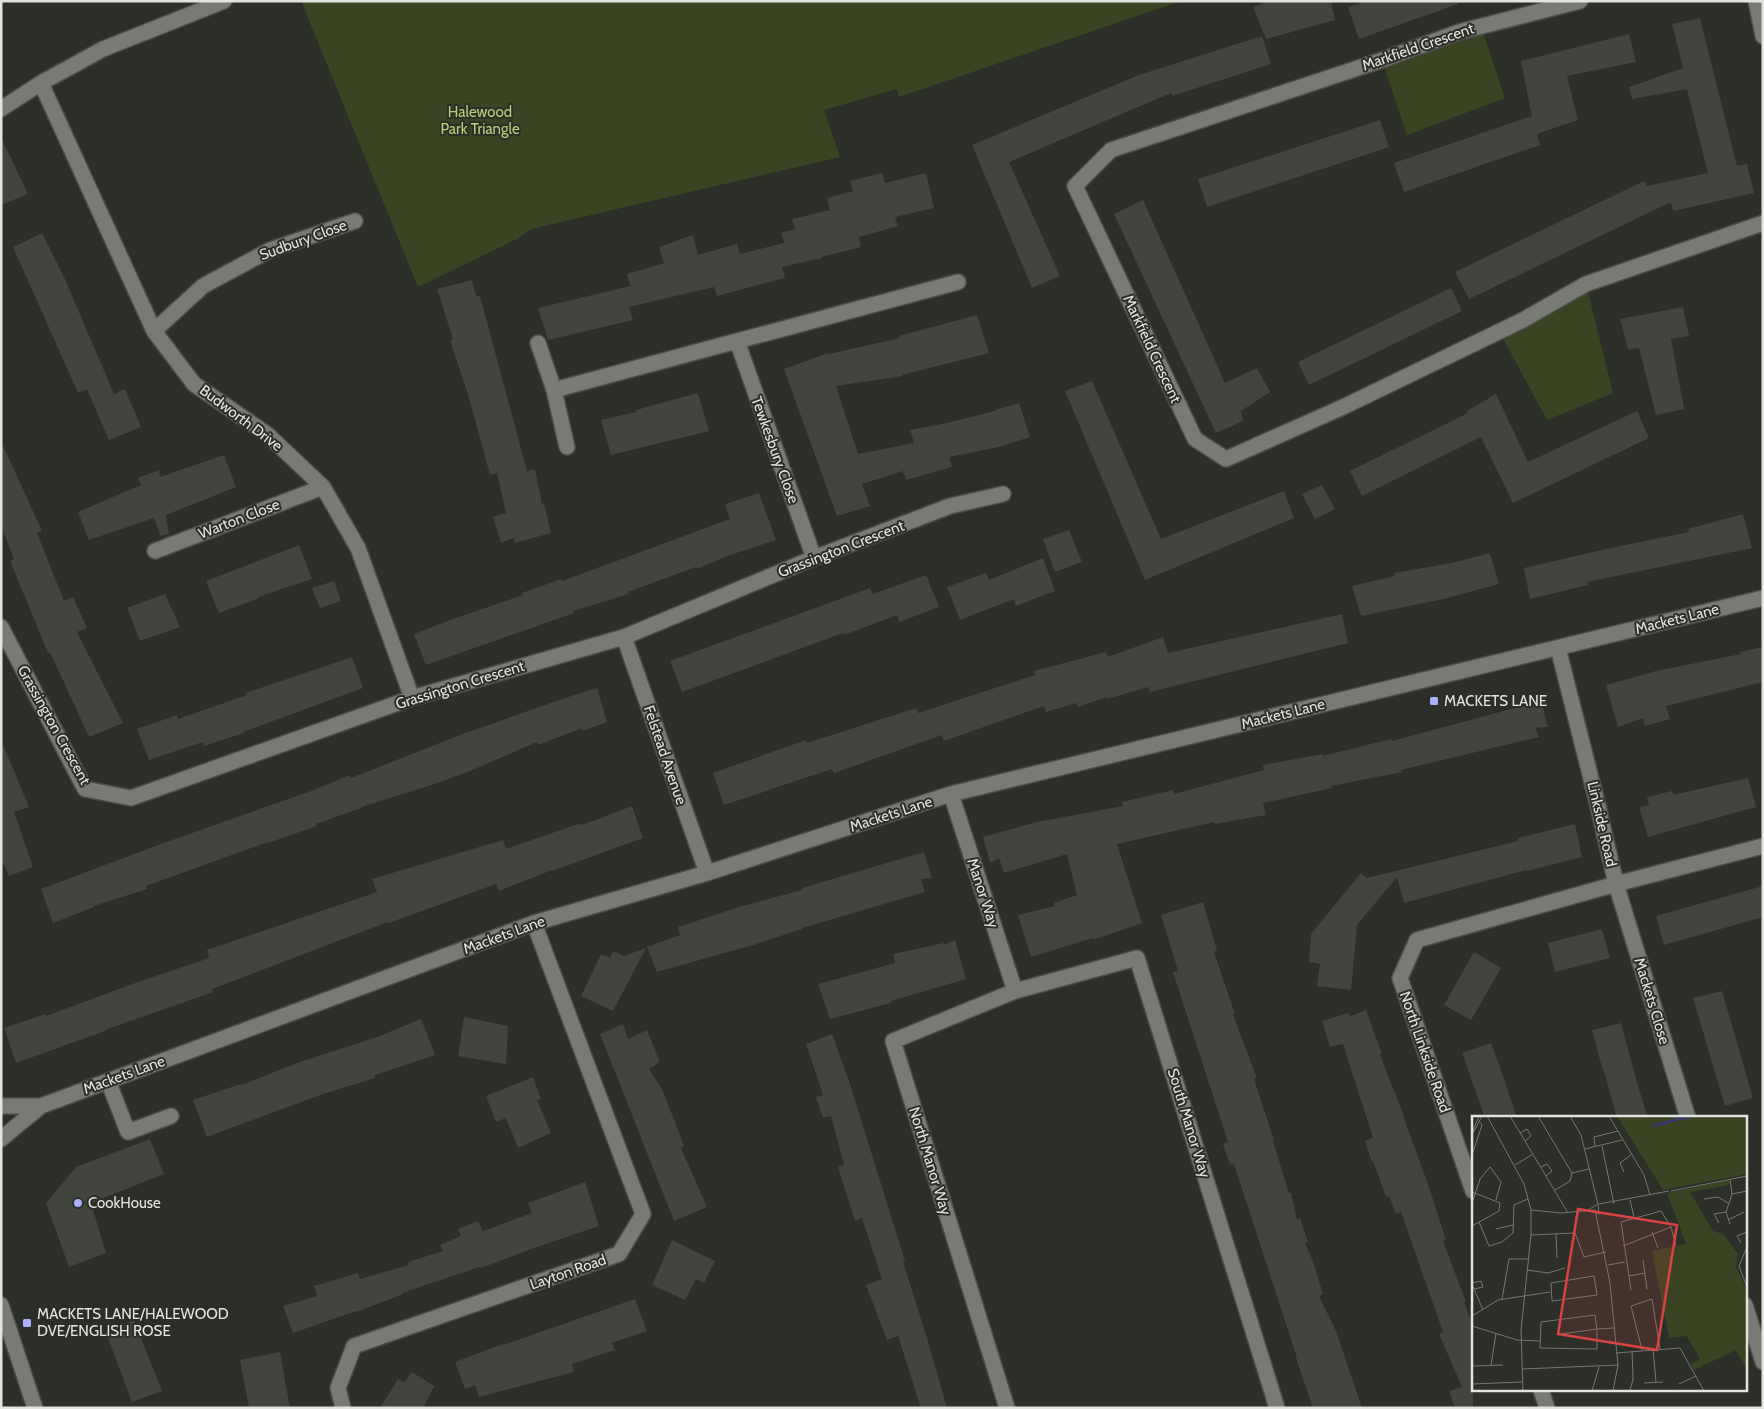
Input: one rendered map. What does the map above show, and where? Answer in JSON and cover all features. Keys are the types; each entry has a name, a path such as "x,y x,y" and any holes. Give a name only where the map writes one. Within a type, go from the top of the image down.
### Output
{"street":[{"path":"1,109 41,83 103,49 224,1"},
{"name":"Markfield Crescent","path":"1580,1 1459,32 1382,60 1111,150 1075,186 1195,439 1226,459 1343,407 1523,320 1586,284 1763,223"},
{"path":"1756,1 1763,36"},
{"name":"Budworth Drive","path":"41,83 154,331 194,384 268,435 323,487 358,548 412,698"},
{"name":"Sudbury Close","path":"154,331 203,286 270,250 355,221"},
{"path":"554,390 958,282"},
{"name":"Tewkesbury Close","path":"737,341 814,558"},
{"path":"538,343 554,390 567,447"},
{"name":"Warton Close","path":"155,551 323,487"},
{"name":"Grassington Crescent","path":"1,628 86,789 131,798 412,698 624,637 814,558 950,506 1003,494"},
{"name":"Mackets Lane","path":"1,1139 41,1106 534,923 707,873 951,794 1763,598"},
{"name":"Felstead Avenue","path":"624,637 707,873"},
{"name":"Linkside Road","path":"1558,648 1616,884 1763,846"},
{"name":"Manor Way","path":"951,794 1015,991"},
{"name":"Mackets Close","path":"1616,884 1687,1116"},
{"name":"North Linkside Road","path":"1472,1188 1400,978 1417,940 1616,884"},
{"name":"Layton Road","path":"343,1408 338,1388 354,1346 619,1254 643,1214 534,923"},
{"name":"South Manor Way","path":"1015,991 1137,958 1277,1408"},
{"name":"North Manor Way","path":"1007,1408 893,1041 1015,991"},
{"path":"108,1081 128,1132 171,1116"},
{"name":"Mackets Lane","path":"1,1106 41,1106"},
{"path":"1,1305 35,1408"},
{"path":"1746,1308 1763,1362"},
{"path":"1542,1392 1547,1408"}],"green space":[{"name":"Halewood Park Triangle","path":"301,1 1181,1 899,97 897,89 824,110 840,157 531,229 517,239 418,287"},
{"path":"1481,26 1505,98 1407,135 1382,60"},
{"path":"1586,284 1613,393 1547,420 1499,331"}],"building":[{"path":"1269,1 1331,1 1335,20 1266,39 1253,7"},
{"path":"1366,1 1457,1 1458,4 1359,39 1348,7"},
{"path":"1700,18 1737,166 1747,164 1754,193 1673,211 1671,202 1469,299 1455,272 1644,181 1647,186 1708,173 1687,89 1632,99 1629,87 1683,68 1672,24"},
{"path":"1629,34 1636,62 1567,76 1578,120 1537,134 1540,145 1404,192 1394,163 1532,116 1521,61"},
{"path":"1262,36 1271,64 1172,96 1171,93 1009,162 1060,276 1032,288 972,145 1139,75"},
{"path":"1380,120 1389,147 1207,207 1198,179"},
{"path":"1,137 28,194 1,205"},
{"path":"882,173 885,183 926,173 934,208 895,217 898,226 859,237 861,247 782,267 785,278 717,296 714,287 629,307 633,320 548,340 538,308 630,286 627,274 664,263 659,247 693,235 698,255 737,244 740,254 784,243 781,233 795,229 792,219 830,210 827,198 853,191 850,181"},
{"path":"1143,200 1225,383 1257,368 1270,392 1241,411 1243,421 1216,433 1114,214"},
{"path":"42,233 64,277 114,394 125,389 141,427 109,440 87,389 78,393 13,247"},
{"path":"472,280 476,296 480,296 527,471 535,469 542,504 544,503 551,533 515,543 514,538 501,543 493,517 506,513 497,473 490,475 468,394 450,340 453,339 437,289"},
{"path":"1451,288 1462,311 1309,385 1298,362"},
{"path":"1683,307 1689,336 1671,339 1684,409 1656,415 1639,348 1628,349 1620,319"},
{"path":"977,315 989,353 903,376 836,386 858,454 914,443 910,430 947,423 1019,403 1030,437 999,447 949,457 952,467 906,480 903,471 862,484 870,506 837,516 784,369 828,353 900,338 899,336"},
{"path":"1092,381 1161,539 1284,491 1294,518 1145,580 1065,391"},
{"path":"698,393 709,431 611,455 601,420 636,412 636,410"},
{"path":"1496,394 1528,462 1637,411 1649,438 1513,503 1481,437 1362,496 1350,471 1468,413 1467,411"},
{"path":"1,441 42,531 37,533 64,601 73,597 87,628 77,632 123,723 89,737 50,652 48,653 10,561 14,559 1,526"},
{"path":"224,455 236,487 166,515 169,534 161,536 154,518 89,540 78,512 141,485 138,478 159,470 160,477"},
{"path":"1322,485 1335,509 1315,519 1302,494"},
{"path":"759,493 776,540 426,665 414,634 523,595 522,593 561,579 562,581 730,519 725,504"},
{"path":"1743,514 1752,548 1587,582 1588,585 1530,599 1524,568 1689,532 1688,529"},
{"path":"1069,530 1082,562 1055,572 1043,539"},
{"path":"299,545 312,579 258,597 219,613 206,581"},
{"path":"1490,553 1499,584 1443,599 1361,616 1352,586 1395,576 1394,573 1452,563"},
{"path":"1043,558 1055,591 1016,606 1014,599 960,620 947,587 986,573 989,580"},
{"path":"926,575 939,607 899,622 897,615 682,692 670,661 870,588 873,594"},
{"path":"334,581 341,601 320,608 312,588"},
{"path":"165,594 180,627 140,641 127,608"},
{"path":"1342,614 1348,643 1150,692 1148,687 1107,699 1107,697 1078,707 1076,703 1046,712 1044,706 944,741 942,735 834,773 832,769 724,805 713,773 806,740 807,743 916,708 918,713 1035,675 1034,671 1106,652 1108,657 1163,637 1168,653"},
{"path":"1763,647 1763,682 1666,706 1670,719 1645,726 1643,718 1618,727 1606,685 1656,671 1741,654 1740,652"},
{"path":"352,657 363,688 244,733 204,746 203,742 149,760 137,729 177,715 178,719 247,695 246,693"},
{"path":"597,688 607,722 583,731 582,728 538,745 537,742 470,771 361,807 316,824 317,826 146,886 147,889 94,906 53,923 41,889 311,791 350,775 351,778 460,735"},
{"path":"1541,701 1548,727 1535,728 1539,737 1401,770 1402,772 1331,786 1332,788 1263,803 1266,815 1215,824 1214,822 1117,844 1142,923 1093,940 1093,938 1031,957 1018,915 1055,906 1054,903 1077,895 1067,854 1004,873 999,858 990,863 983,837 1037,822 1123,806 1122,802 1173,790 1174,794 1264,770 1263,765 1323,754 1323,756 1391,739 1392,741"},
{"path":"2,742 29,807 14,812 33,867 9,876 1,859"},
{"path":"1748,778 1756,807 1648,837 1639,807 1649,805 1647,797 1672,791 1673,795"},
{"path":"632,806 643,838 499,891 496,884 388,922 212,989 213,992 16,1063 4,1028 45,1014 46,1016 209,958 207,950 377,892 372,879 503,840 506,849 581,823 582,825"},
{"path":"1575,824 1582,857 1404,903 1397,877 1357,925 1351,990 1317,986 1320,964 1309,962 1311,934 1361,873 1367,878 1518,841 1518,838"},
{"path":"924,852 932,878 921,879 925,892 802,928 753,945 657,972 647,947 680,935 678,927"},
{"path":"1763,886 1763,917 1664,945 1656,916"},
{"path":"1203,902 1217,951 1214,952 1235,1014 1233,1015 1257,1078 1254,1079 1289,1193 1291,1193 1297,1220 1300,1218 1308,1242 1305,1243 1323,1294 1319,1296 1336,1331 1362,1408 1313,1408 1234,1164 1230,1165 1223,1144 1228,1142 1173,972 1178,971 1161,915"},
{"path":"1602,929 1610,958 1555,972 1548,943"},
{"path":"955,940 966,979 891,1001 891,1003 830,1019 818,984 895,963 893,954 944,943 944,945"},
{"path":"646,948 613,1011 581,996 601,954 610,958 613,951 624,956"},
{"path":"1474,952 1501,968 1471,1020 1444,1005"},
{"path":"1722,991 1753,1098 1725,1106 1693,998"},
{"path":"1366,1010 1382,1054 1380,1055 1428,1184 1446,1240 1443,1241 1466,1302 1464,1303 1472,1323 1473,1408 1455,1408 1449,1391 1462,1387 1439,1334 1443,1332 1401,1212 1396,1214 1389,1196 1386,1197 1372,1162 1365,1141 1373,1138 1343,1044 1330,1047 1322,1021 1349,1013 1349,1017"},
{"path":"464,1017 508,1026 506,1064 458,1056"},
{"path":"421,1019 435,1055 207,1137 193,1100 377,1037"},
{"path":"1621,1023 1647,1116 1616,1116 1592,1030"},
{"path":"623,1024 628,1039 647,1030 660,1062 649,1069 663,1091 684,1146 681,1148 707,1207 674,1221 600,1034"},
{"path":"832,1034 849,1081 905,1261 903,1262 947,1408 921,1408 898,1336 887,1340 866,1285 882,1279 862,1218 855,1221 838,1167 844,1165 831,1116 823,1118 816,1097 823,1095 806,1044"},
{"path":"1491,1043 1516,1116 1484,1116 1462,1053"},
{"path":"533,1077 541,1099 537,1100 551,1133 518,1148 506,1118 496,1122 486,1096"},
{"path":"150,1139 164,1174 91,1203 106,1253 69,1267 46,1203 76,1167"},
{"path":"585,1182 599,1226 481,1268 402,1293 356,1312 293,1333 283,1306 317,1296 314,1286 358,1273 360,1279 409,1265 408,1262 443,1251 440,1245 461,1236 458,1229 478,1221 483,1231 532,1213 528,1203"},
{"path":"672,1240 715,1261 704,1283 696,1279 685,1300 652,1285"},
{"path":"635,1299 647,1331 612,1343 615,1350 572,1364 574,1372 479,1397 475,1385 465,1389 455,1362"},
{"path":"134,1320 162,1391 132,1402 106,1333"},
{"path":"280,1352 290,1408 249,1408 240,1360"},
{"path":"412,1372 434,1386 423,1408 380,1408 398,1379 405,1382"}],"place":[{"name":"MACKETS LANE","path":"1434,701"},
{"name":"CookHouse","path":"78,1203"},
{"name":"MACKETS LANE/HALEWOOD DVE/ENGLISH ROSE","path":"27,1323"}]}
